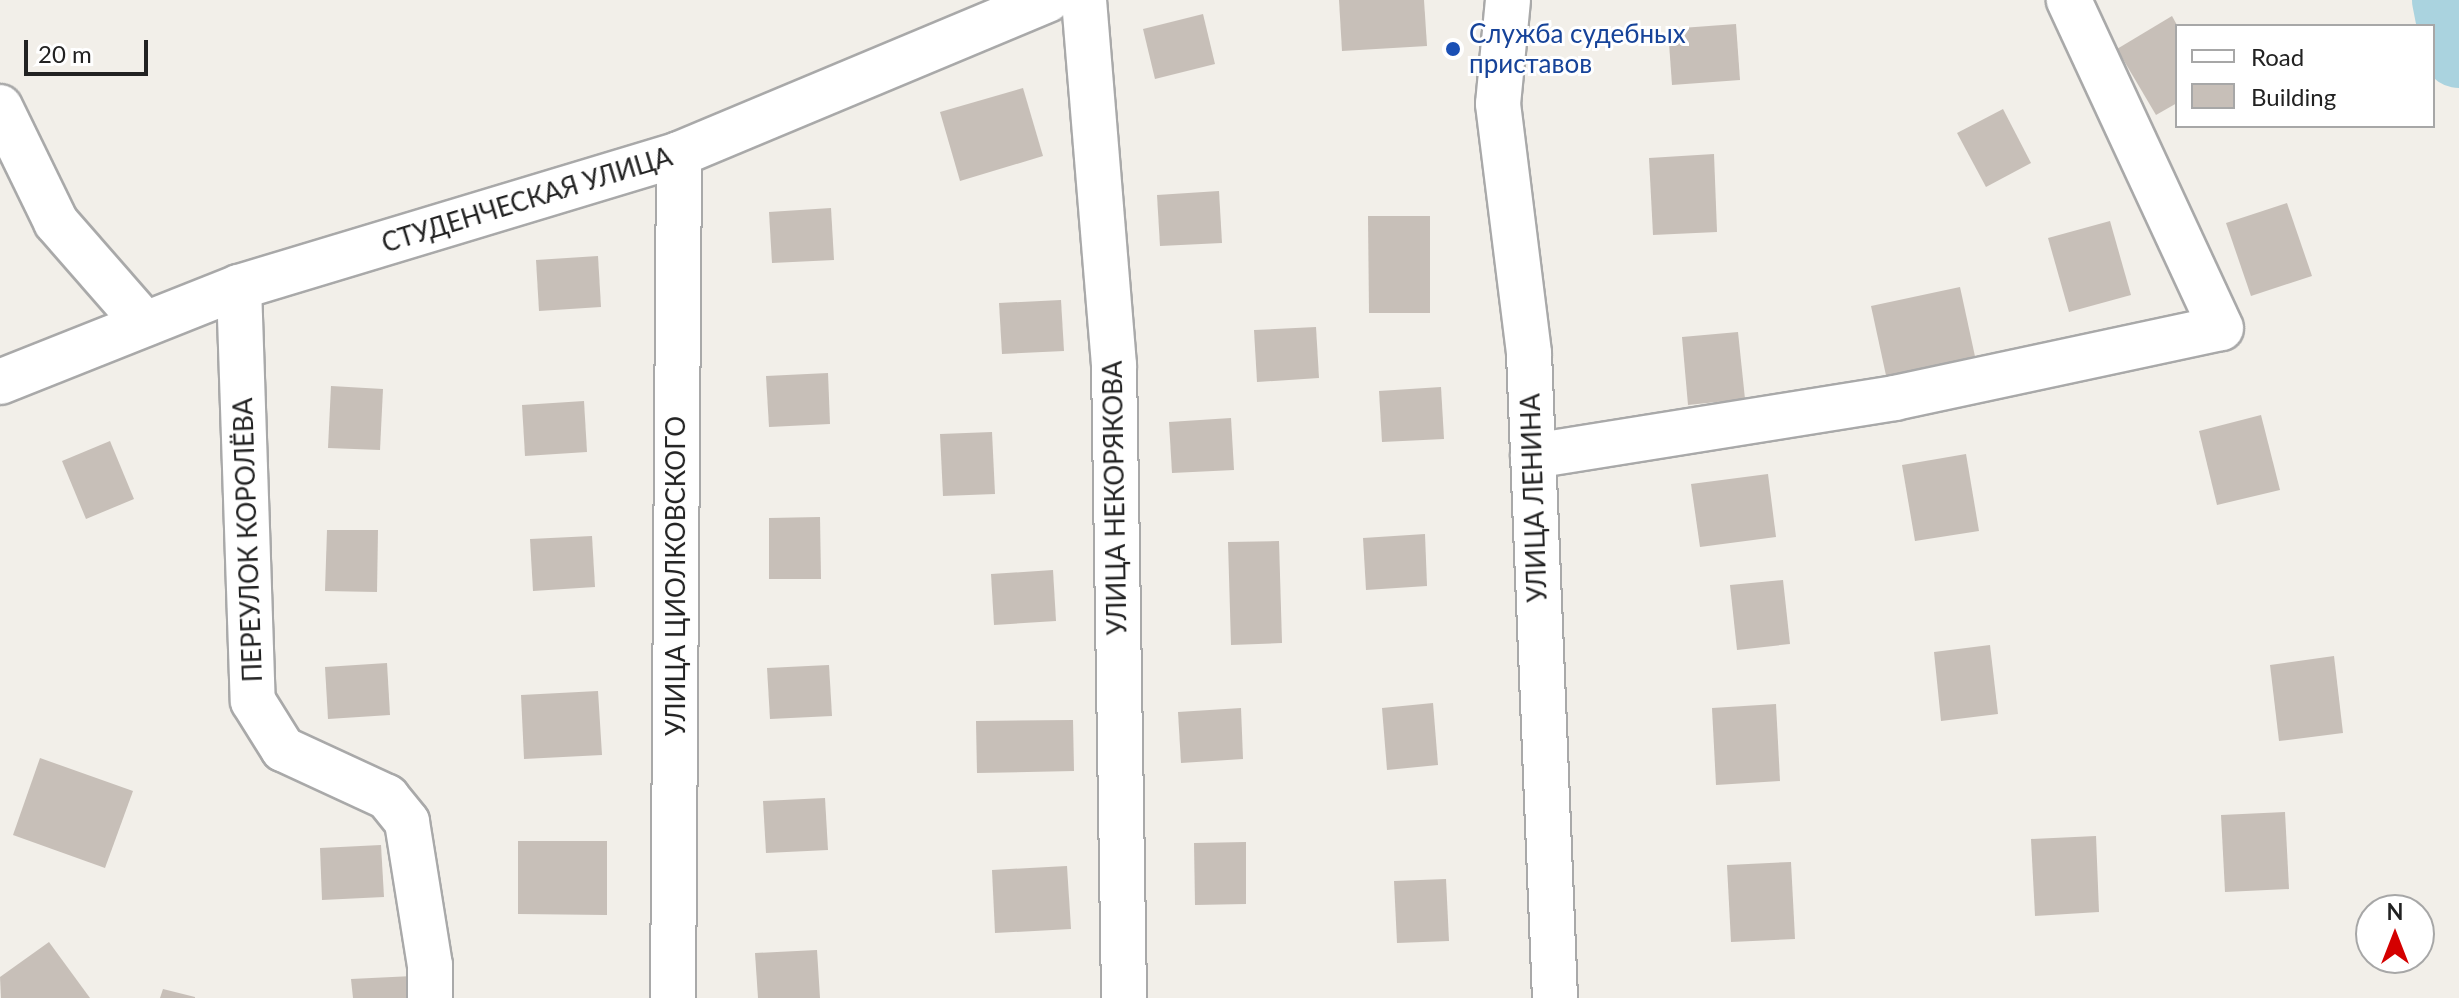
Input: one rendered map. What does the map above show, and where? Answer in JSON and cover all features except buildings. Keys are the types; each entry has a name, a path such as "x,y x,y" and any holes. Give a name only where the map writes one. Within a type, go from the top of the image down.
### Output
{"street":[{"name":"СТУДЕНЧЕСКАЯ УЛИЦА","path":"0,382 239,287 679,154 1048,0"},
{"name":"УЛИЦА НЕКОРЯКОВА","path":"1084,0 1114,365 1124,998"},
{"name":"УЛИЦА ЛЕНИНА","path":"1508,0 1498,104 1529,354 1555,998"},
{"path":"1533,456 1895,398 2221,328 2069,0"},
{"path":"0,107 56,222 145,324"},
{"name":"УЛИЦА ЦИОЛКОВСКОГО","path":"673,998 679,154"},
{"name":"ПЕРЕУЛОК КОРОЛЁВА","path":"239,287 253,701 283,749 387,797 407,822 430,965 430,998"}],"waterway":[{"path":"2449,0 2459,51"}],"place":[{"name":"Служба судебных приставов","path":"1453,49"}]}
